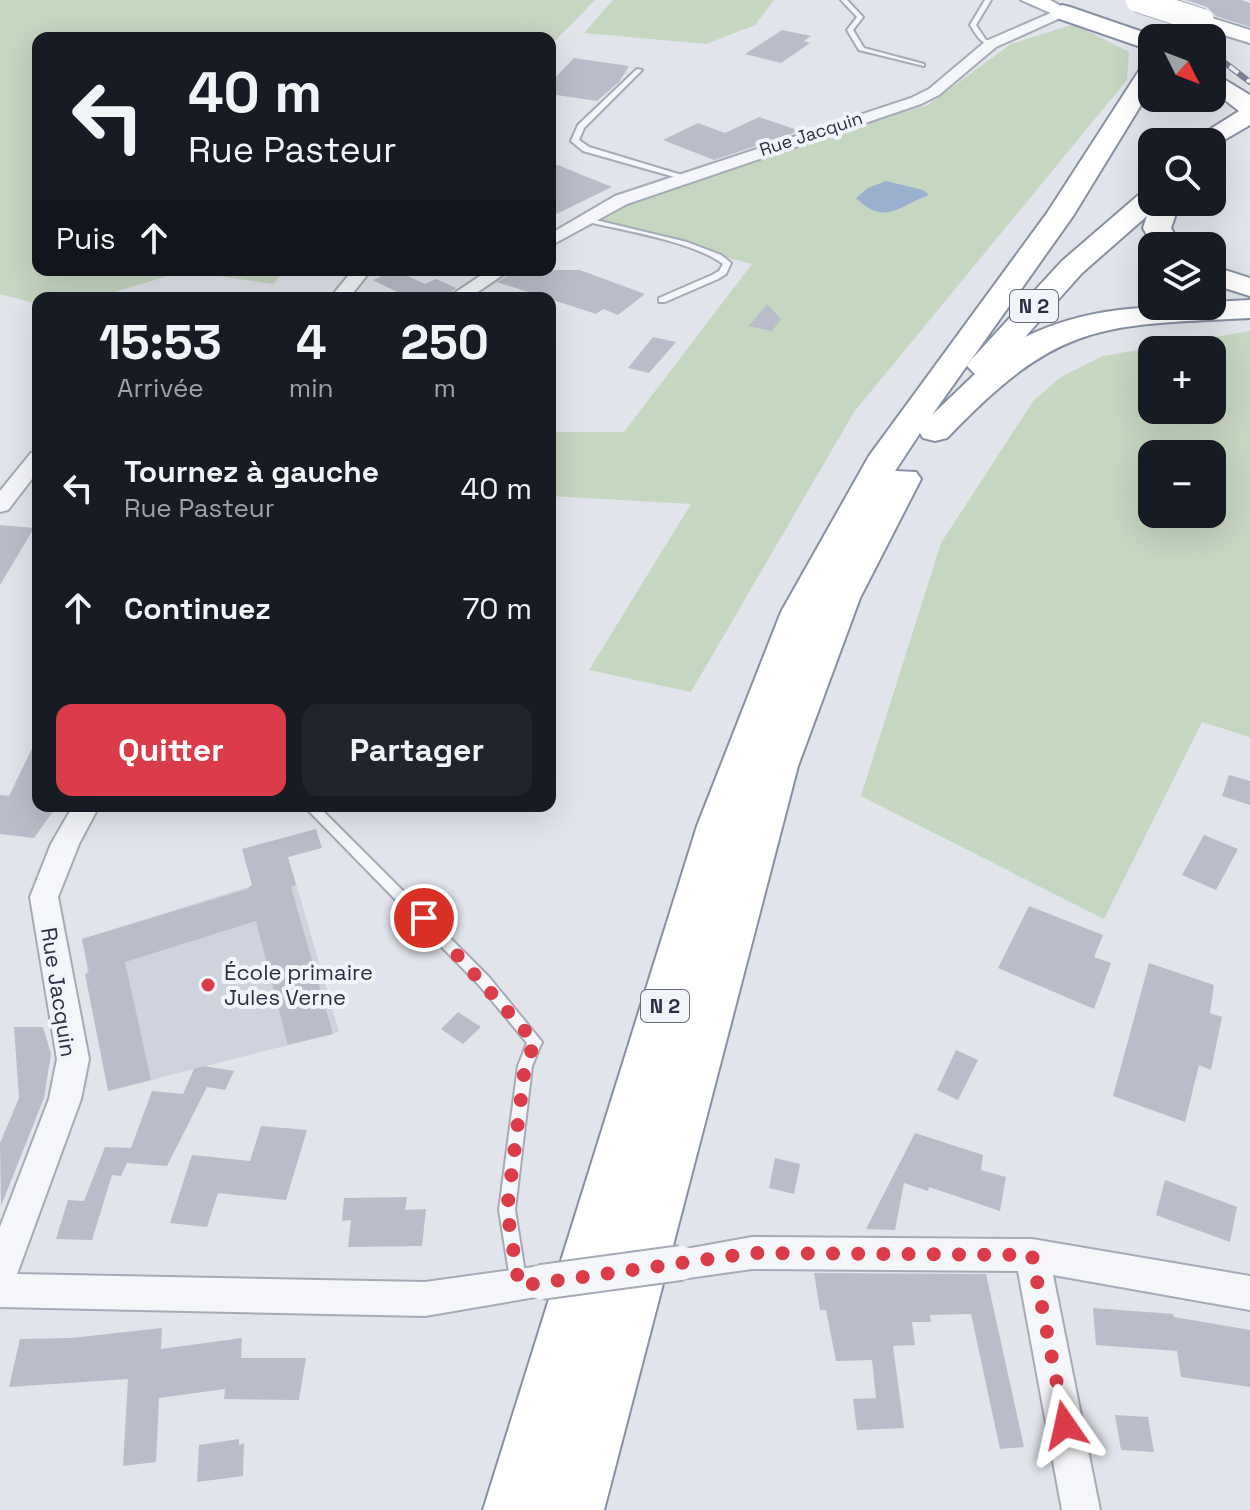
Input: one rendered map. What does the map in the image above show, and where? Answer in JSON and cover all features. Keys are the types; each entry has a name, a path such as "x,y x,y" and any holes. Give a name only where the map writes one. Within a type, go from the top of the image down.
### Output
{"highway":[{"path":"1062,12 1138,40"},
{"path":"1120,33 1138,49"},
{"path":"964,348 1059,216 1138,90"},
{"path":"1226,91 1249,114"},
{"path":"1226,128 1249,114"},
{"path":"1226,140 1249,114"},
{"name":"N 2","path":"514,1510 719,826 800,612 850,516 910,420 964,348 1058,252 1138,187"},
{"name":"N 2","path":"573,1510 777,766 841,598 886,511 935,431 1020,321 1072,267 1138,210"},
{"path":"1226,279 1250,287"},
{"path":"935,431 1010,361 1054,335 1108,320 1250,309"}],"main road":[{"path":"1031,0 1062,12"},
{"path":"1138,0 1186,8 1250,37"}],"street":[{"name":"Rue Jacquin","path":"556,237 621,200 916,101 934,92 991,44 1062,12"},
{"path":"344,292 357,276"},
{"path":"466,292 491,276"},
{"path":"0,505 32,465"},
{"name":"Rue Jacquin","path":"0,1272 65,1099 73,1059 44,897 65,844 83,812"},
{"path":"0,1290 425,1299 752,1253 1032,1255 1250,1293"},
{"path":"1032,1255 1081,1510"}],"lane":[{"path":"844,0 860,17 850,30 861,49 922,65"},
{"path":"988,0 973,25 984,41 991,44"},
{"path":"639,70 581,127 575,141 586,149 682,178"},
{"path":"586,219 701,249 722,257 727,263 715,277 662,300"},
{"path":"316,812 484,981 535,1042 525,1066 507,1210 530,1284"}],"shaded area":[{"name":"École primaire Jules Verne","path":"293,873 339,1032 108,1091 82,939"}],"green space":[{"path":"0,0 595,0 556,40 556,32 32,32 32,276 168,276 115,292 32,292 32,302 0,294"},
{"path":"613,0 774,0 755,25 706,44 584,33"},
{"path":"1074,24 1129,52 1127,80 854,412 691,692 589,670 691,504 556,496 556,432 624,432 752,264 584,219 755,156 928,105 1011,44"},
{"path":"218,276 280,276 273,284"},
{"path":"1250,331 1250,737 1202,722 1104,919 861,796 941,543 1034,400 1061,377 1103,356 1138,350 1138,424 1226,424 1226,336 1221,336"}],"water":[{"path":"886,181 923,190 929,195 883,213 856,198 868,188"}],"building":[{"path":"1186,0 1241,0 1250,3 1250,27 1216,16 1207,7"},
{"path":"782,30 811,36 804,41 810,43 781,63 745,54"},
{"path":"574,58 629,66 619,82 597,101 556,95 556,77"},
{"path":"759,117 800,131 714,160 663,140 698,123 725,133"},
{"path":"556,164 612,187 556,214"},
{"path":"556,270 580,270 645,294 618,315 603,309 596,314 556,301 556,292 528,292 497,282 507,276 556,276"},
{"path":"382,276 408,276 425,284 436,279 456,288 451,292 397,292 373,280"},
{"path":"767,304 781,319 772,331 749,326"},
{"path":"653,337 676,342 649,373 628,368"},
{"path":"0,525 32,528 32,531 0,585"},
{"path":"32,748 32,812 53,812 34,838 0,834 0,795 9,796"},
{"path":"1229,775 1250,781 1250,805 1222,796"},
{"path":"316,829 322,848 288,857 296,885 291,887 333,1034 288,1045 256,921 125,962 151,1080 108,1091 85,974 89,972 82,939 247,889 252,885 242,849"},
{"path":"1204,835 1238,849 1216,890 1182,875"},
{"path":"1029,906 1103,935 1094,957 1111,963 1094,1009 998,968"},
{"path":"1149,963 1214,985 1210,1013 1222,1017 1211,1070 1199,1065 1185,1122 1113,1096"},
{"path":"458,1012 481,1027 463,1044 441,1029"},
{"path":"14,1027 43,1027 51,1054 44,1098 1,1206 0,1143 19,1098"},
{"path":"956,1050 978,1060 958,1100 937,1090"},
{"path":"204,1066 234,1071 225,1090 207,1087 167,1166 127,1163 121,1176 112,1175 92,1240 56,1239 68,1200 84,1201 105,1147 131,1148 152,1091 183,1094 194,1069"},
{"path":"261,1126 307,1130 286,1200 218,1193 207,1227 170,1223 192,1155 250,1161"},
{"path":"915,1133 983,1155 981,1170 1006,1177 1000,1211 929,1187 928,1191 904,1183 895,1230 866,1229"},
{"path":"775,1158 800,1164 794,1194 769,1188"},
{"path":"1165,1180 1237,1207 1230,1242 1156,1215"},
{"path":"407,1197 405,1210 426,1209 422,1246 348,1247 351,1220 342,1221 344,1198"},
{"path":"814,1273 986,1274 1024,1447 1000,1449 971,1314 930,1315 931,1322 912,1322 915,1345 893,1346 904,1428 857,1430 853,1399 876,1398 872,1360 836,1361 826,1310 820,1310"},
{"path":"1093,1308 1173,1314 1174,1317 1250,1330 1250,1387 1181,1377 1177,1351 1096,1345"},
{"path":"162,1328 161,1349 242,1338 241,1358 306,1358 299,1400 224,1399 225,1389 159,1398 156,1462 123,1466 128,1379 9,1387 20,1339 71,1338"},
{"path":"1115,1415 1148,1417 1154,1452 1121,1450"},
{"path":"239,1439 239,1445 244,1443 243,1476 197,1482 199,1445"}],"railway":[{"path":"1151,0 1182,24"},
{"path":"1226,64 1250,82"}],"place":[{"name":"École primaire Jules Verne","path":"208,985"}],"route":[{"path":"424,918 484,981 535,1042 525,1066 507,1210 519,1286 752,1253 977,1252 1032,1255 1065,1425"}]}
